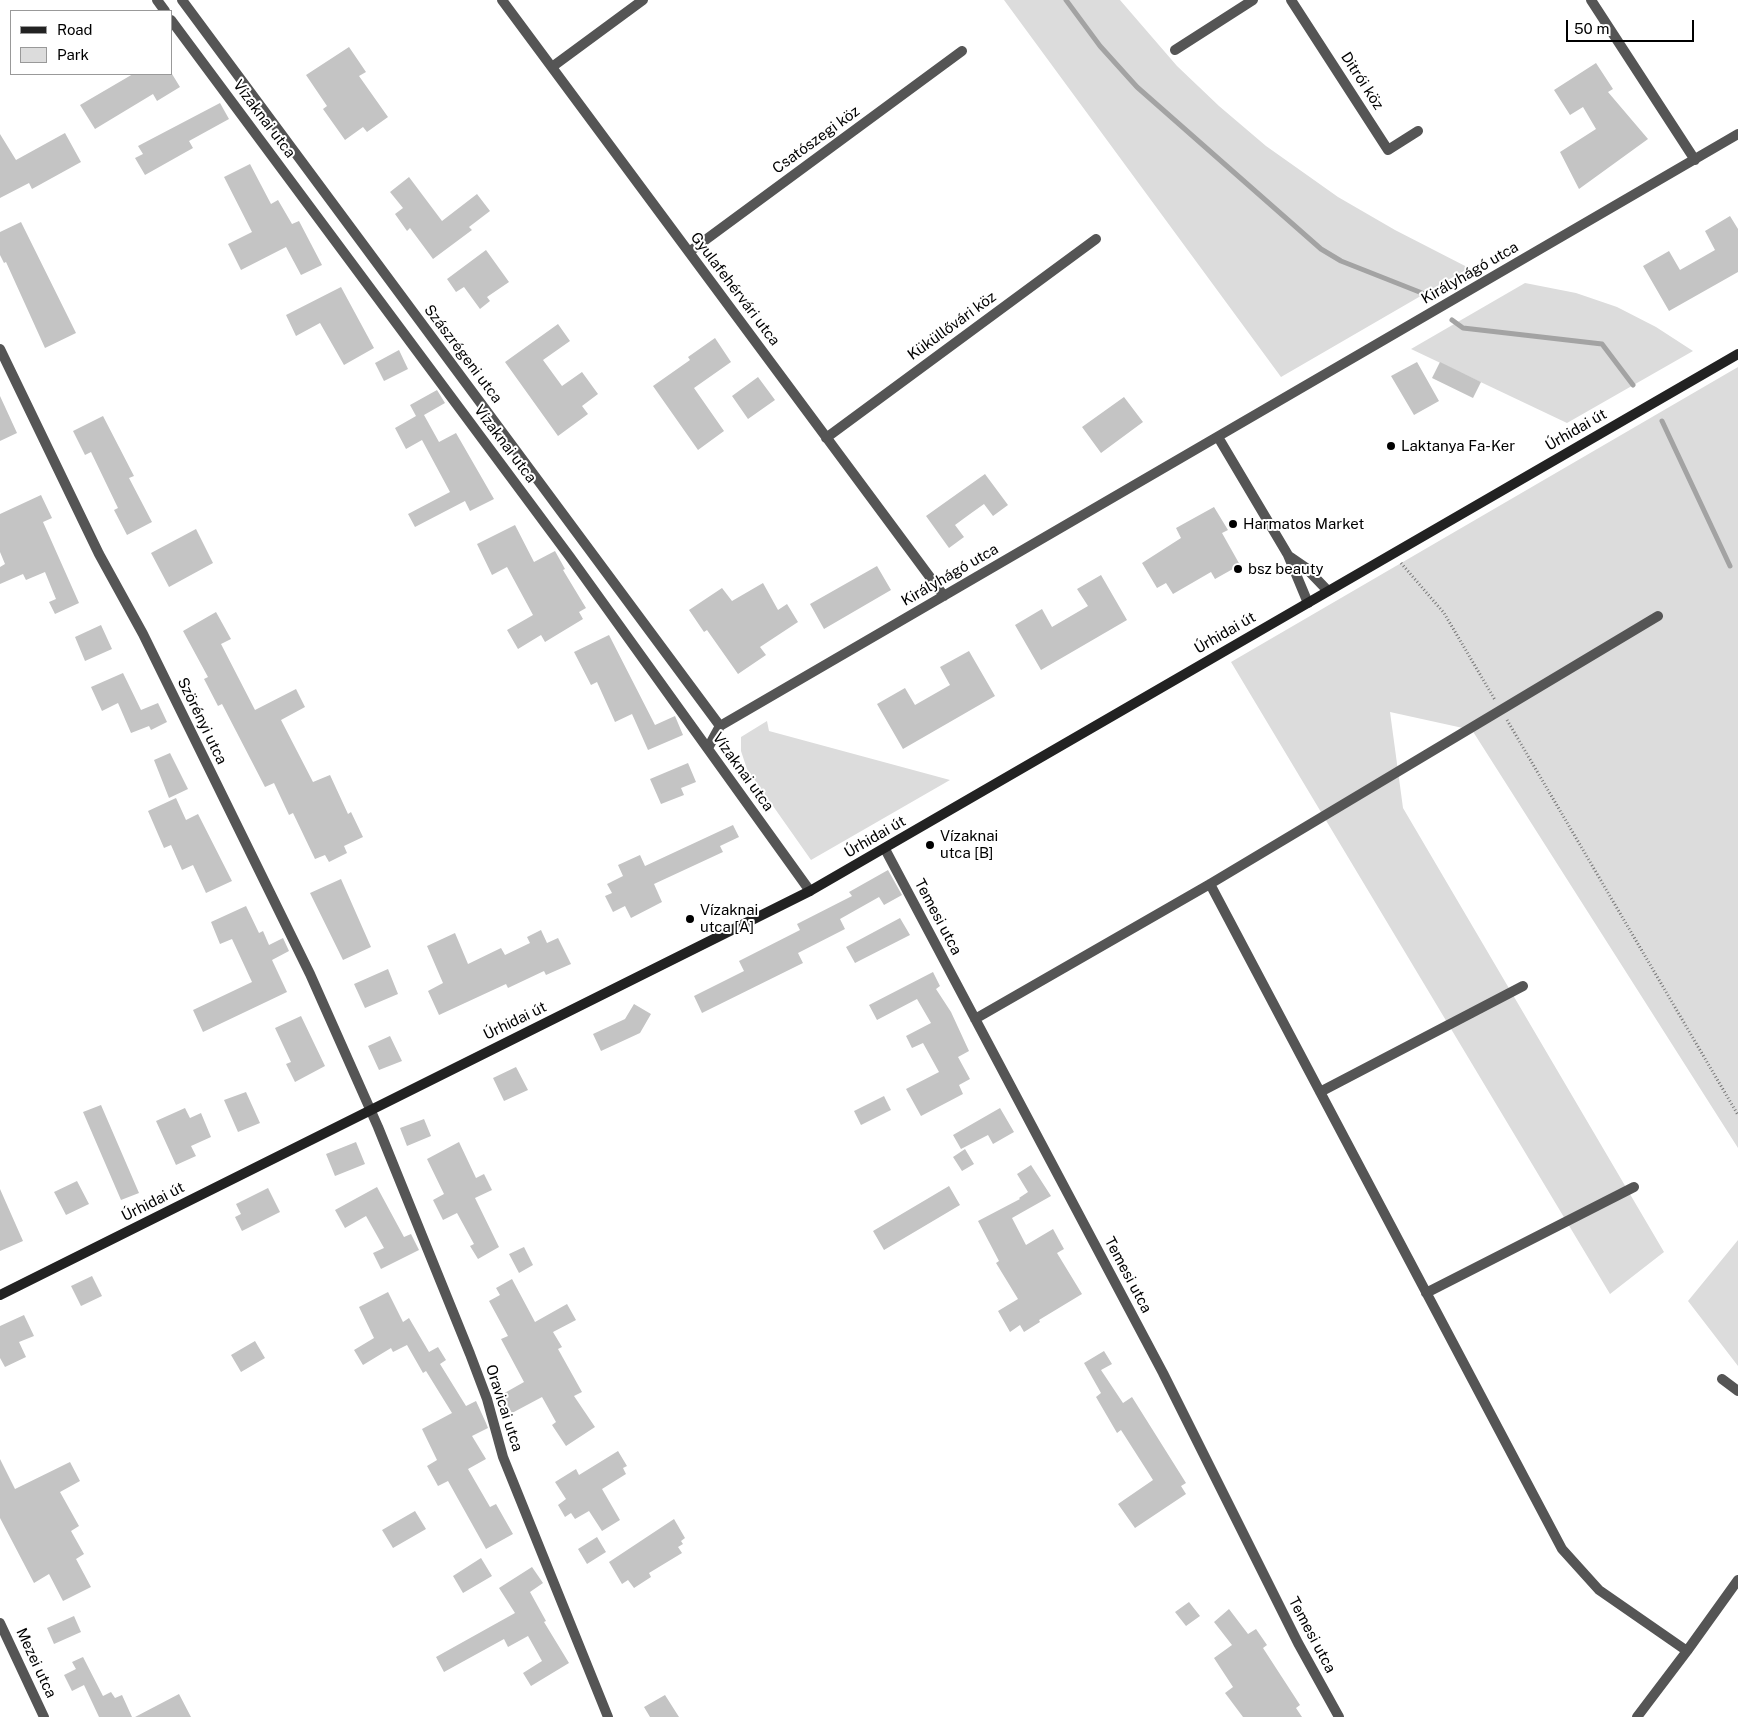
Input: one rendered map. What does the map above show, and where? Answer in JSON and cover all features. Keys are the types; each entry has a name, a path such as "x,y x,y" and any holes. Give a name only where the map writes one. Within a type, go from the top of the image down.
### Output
{"main road":[{"name":"Úrhidai út","path":"0,1295 370,1109 706,945 810,891 886,849 1308,602 1738,354"}],"street":[{"name":"Szászrégeni utca","path":"182,0 720,726"},
{"name":"Gyulafehérvári utca","path":"502,0 944,596"},
{"path":"552,67 643,0"},
{"path":"1175,50 1253,0"},
{"name":"Ditrói köz","path":"1291,0 1388,150 1418,131"},
{"path":"1591,0 1695,160"},
{"name":"Vízaknai utca","path":"172,21 570,557 810,891"},
{"name":"Csatószegi köz","path":"689,252 962,51"},
{"name":"Királyhágó utca","path":"720,726 1738,134"},
{"name":"Küküllővári köz","path":"826,438 1096,239"},
{"name":"Szörényi utca","path":"0,349 99,554 143,634 306,965 370,1109"},
{"path":"1218,437 1288,555 1308,602"},
{"path":"1288,555 1305,567 1328,591"},
{"path":"976,1019 1210,884 1658,616"},
{"path":"708,748 720,726"},
{"name":"Temesi utca","path":"886,849 1163,1373 1298,1643 1339,1717"},
{"path":"1210,884 1562,1549 1599,1590 1687,1651"},
{"path":"1320,1092 1523,986"},
{"name":"Oravicai utca","path":"370,1109 470,1354 487,1400 503,1457 608,1717"},
{"path":"1426,1293 1634,1187"},
{"path":"1722,1379 1738,1390"},
{"path":"1636,1717 1738,1580"},
{"name":"Mezei utca","path":"0,1623 44,1717"}],"path":[{"path":"1392,554 1444,613 1738,1115"}],"green space":[{"path":"1004,0 1120,0 1177,66 1219,106 1266,146 1338,197 1395,230 1469,268 1281,377"},
{"path":"1525,283 1576,293 1617,307 1656,327 1693,351 1567,423 1411,349"},
{"path":"1738,367 1738,1148 1472,730 1390,712 1403,808 1664,1252 1610,1294 1231,662"},
{"path":"767,721 769,731 950,780 811,860 747,769 741,751 741,737"},
{"path":"1738,1240 1738,1366 1688,1301"}],"building":[{"path":"349,47 366,72 359,76 388,117 367,132 363,127 345,140 323,109 327,106 306,75"},
{"path":"1596,63 1613,89 1608,92 1648,139 1579,189 1560,152 1596,129 1583,107 1570,115 1554,90"},
{"path":"172,74 180,87 157,101 153,94 95,129 80,105 131,75"},
{"path":"220,103 229,119 189,141 193,148 145,175 135,158 143,154 138,146"},
{"path":"65,133 81,162 32,189 29,183 0,198 0,134 16,160"},
{"path":"250,164 271,204 278,200 292,224 299,221 322,265 301,275 286,247 241,270 228,244 252,232 224,177"},
{"path":"409,177 442,221 477,194 490,211 469,227 472,230 433,259 410,228 407,231 395,214 403,208 390,192"},
{"path":"1730,216 1738,229 1738,272 1669,311 1643,266 1669,251 1680,270 1715,250 1705,231"},
{"path":"21,222 76,333 45,348 6,262 4,263 0,255 0,232"},
{"path":"486,250 509,282 487,297 490,301 480,309 464,287 456,292 447,279"},
{"path":"341,287 374,348 344,365 320,323 296,336 286,315"},
{"path":"558,324 570,341 543,360 562,386 582,372 598,394 582,406 588,414 558,436 505,362"},
{"path":"715,338 731,362 694,388 724,431 698,450 653,386 690,360 688,357"},
{"path":"399,350 408,369 384,381 375,363"},
{"path":"1417,362 1439,401 1414,415 1391,376"},
{"path":"1440,362 1481,382 1473,398 1432,378"},
{"path":"758,377 775,400 748,419 732,396"},
{"path":"437,390 445,403 424,415 439,442 456,433 494,499 470,511 465,501 415,527 408,514 450,492 422,440 406,449 395,428 416,416 410,405"},
{"path":"0,396 17,433 0,441"},
{"path":"1124,397 1143,422 1101,453 1082,427"},
{"path":"103,416 134,476 129,478 152,522 127,535 114,510 118,508 91,452 85,455 73,431"},
{"path":"985,474 1008,505 993,516 984,504 970,514 955,525 964,537 949,548 926,516"},
{"path":"41,495 52,518 43,522 79,603 55,614 49,602 56,599 45,572 26,580 23,574 0,584 0,567 5,564 0,552 0,514"},
{"path":"1214,507 1228,530 1222,533 1240,565 1215,579 1211,572 1173,594 1166,583 1157,588 1142,563 1181,538 1176,528"},
{"path":"515,525 534,562 555,551 565,569 563,570 586,608 579,612 583,619 545,642 541,635 518,649 507,630 533,615 507,567 492,575 477,544"},
{"path":"196,529 213,563 169,587 151,553"},
{"path":"877,566 891,590 824,629 810,604"},
{"path":"1101,575 1127,620 1041,670 1015,625 1042,609 1052,627 1088,606 1077,589"},
{"path":"763,583 778,610 787,604 798,622 760,647 766,655 738,674 707,630 704,632 689,610 722,588 732,601"},
{"path":"216,612 231,639 221,644 255,710 296,689 305,707 281,720 313,782 330,775 348,814 351,812 363,837 344,846 347,853 329,862 325,855 315,859 293,813 289,815 274,783 265,787 222,704 218,706 204,679 208,677 183,631"},
{"path":"101,625 112,649 85,661 75,637"},
{"path":"609,635 655,725 675,716 683,735 648,750 632,714 615,722 597,682 591,685 574,652"},
{"path":"969,651 995,696 903,749 877,704 905,688 915,705 950,685 940,667"},
{"path":"123,673 141,710 158,703 167,722 151,730 149,726 131,733 118,703 102,711 91,687"},
{"path":"170,753 188,789 169,798 154,760"},
{"path":"688,763 696,782 681,788 684,795 661,804 650,779"},
{"path":"176,798 186,820 198,814 232,881 206,893 193,865 182,870 171,845 164,848 148,811"},
{"path":"733,825 739,837 720,846 723,852 654,884 662,902 631,918 625,906 613,912 605,896 612,893 607,884 623,876 618,865 640,855 645,866"},
{"path":"888,870 902,895 884,905 879,897 840,919 845,929 798,953 803,963 702,1013 694,996 744,971 739,961 800,930 797,924 852,896 849,892"},
{"path":"341,879 371,947 343,960 310,893"},
{"path":"246,906 259,933 263,931 269,945 283,938 289,951 272,960 287,992 203,1032 193,1010 252,982 232,939 220,944 211,922"},
{"path":"900,918 910,935 855,963 846,947"},
{"path":"541,930 547,943 558,938 571,964 546,975 544,971 508,988 506,984 439,1015 428,991 443,983 427,946 455,933 468,964 501,948 505,955 530,943 527,937"},
{"path":"388,969 398,994 365,1008 354,984"},
{"path":"933,972 940,986 936,989 951,1012 969,1051 958,1057 970,1079 959,1085 963,1094 921,1116 906,1089 939,1072 923,1043 912,1048 906,1036 931,1023 917,999 877,1020 869,1005"},
{"path":"634,1004 651,1014 640,1033 601,1051 593,1034 625,1019"},
{"path":"301,1016 325,1066 295,1082 286,1064 291,1062 275,1028"},
{"path":"390,1036 402,1061 379,1070 368,1046"},
{"path":"516,1067 528,1090 504,1101 493,1078"},
{"path":"246,1092 260,1123 238,1132 224,1100"},
{"path":"884,1096 891,1110 861,1125 854,1111"},
{"path":"101,1105 139,1193 121,1200 83,1112"},
{"path":"185,1108 190,1118 201,1113 211,1137 191,1146 196,1156 176,1165 156,1121"},
{"path":"1000,1108 1014,1132 993,1144 988,1135 961,1149 953,1135"},
{"path":"424,1119 431,1136 407,1146 400,1128"},
{"path":"356,1142 365,1164 335,1176 326,1154"},
{"path":"459,1142 476,1178 484,1174 492,1190 475,1198 499,1247 478,1259 470,1246 474,1244 457,1213 443,1220 433,1200 444,1194 427,1159"},
{"path":"965,1149 974,1164 962,1171 953,1157"},
{"path":"1031,1165 1051,1196 1012,1218 1026,1245 1053,1229 1064,1249 1057,1253 1082,1294 1039,1320 1040,1322 1024,1332 1020,1325 1010,1332 998,1311 1018,1299 996,1263 999,1261 978,1221 1020,1199 1028,1192 1017,1174"},
{"path":"77,1181 89,1204 66,1215 54,1192"},
{"path":"949,1186 960,1205 884,1250 873,1231"},
{"path":"377,1187 404,1237 411,1234 419,1250 381,1269 373,1253 384,1248 366,1216 345,1228 335,1210"},
{"path":"268,1188 280,1212 242,1231 235,1217 241,1214 236,1204"},
{"path":"0,1189 23,1241 0,1251"},
{"path":"524,1247 533,1265 519,1273 509,1254"},
{"path":"92,1276 102,1296 81,1306 71,1286"},
{"path":"512,1279 535,1322 567,1304 576,1320 553,1332 562,1347 558,1349 582,1392 574,1396 595,1427 566,1446 552,1425 556,1422 542,1397 512,1413 501,1395 524,1382 501,1339 508,1336 489,1301 500,1295 496,1288"},
{"path":"388,1292 403,1322 409,1318 429,1352 438,1347 446,1360 440,1364 466,1406 476,1401 488,1428 472,1436 486,1459 468,1469 490,1507 496,1504 513,1534 486,1549 448,1481 438,1486 427,1466 437,1460 422,1429 452,1413 426,1371 423,1373 407,1345 393,1352 391,1348 363,1365 354,1350 374,1338 359,1307"},
{"path":"24,1315 34,1336 19,1342 26,1357 5,1367 0,1358 0,1326"},
{"path":"255,1341 265,1358 241,1372 231,1355"},
{"path":"1104,1351 1112,1364 1101,1370 1123,1403 1132,1397 1186,1483 1181,1486 1186,1494 1135,1528 1118,1504 1153,1480 1121,1430 1117,1433 1096,1397 1101,1393 1084,1363"},
{"path":"618,1451 627,1466 623,1468 626,1474 602,1489 620,1520 602,1531 589,1511 575,1519 571,1513 565,1517 558,1505 566,1499 555,1482 576,1469 579,1475"},
{"path":"0,1459 15,1489 70,1462 80,1481 60,1492 79,1526 71,1531 84,1554 76,1559 91,1587 63,1601 49,1574 34,1583 0,1518"},
{"path":"415,1511 426,1529 393,1548 382,1530"},
{"path":"674,1519 685,1538 681,1541 683,1544 678,1547 682,1553 649,1573 651,1577 634,1588 628,1580 622,1584 609,1562"},
{"path":"597,1537 606,1552 587,1564 578,1549"},
{"path":"481,1558 492,1576 463,1593 453,1576"},
{"path":"532,1567 543,1583 530,1592 546,1621 544,1622 569,1663 531,1686 523,1673 542,1661 528,1636 508,1647 504,1639 444,1672 436,1657 515,1613 499,1588"},
{"path":"1189,1602 1200,1616 1186,1626 1175,1612"},
{"path":"1229,1609 1248,1634 1256,1629 1267,1645 1263,1648 1300,1705 1296,1708 1302,1717 1243,1717 1225,1693 1233,1687 1214,1658 1232,1645 1214,1622"},
{"path":"74,1616 81,1632 54,1644 47,1628"},
{"path":"83,1657 103,1696 111,1692 115,1698 122,1695 132,1717 99,1717 84,1685 72,1691 64,1675 76,1669 72,1662"},
{"path":"179,1694 191,1717 135,1717"},
{"path":"665,1695 679,1717 650,1717 644,1707"}],"waterway":[{"path":"1066,0 1100,46 1137,87 1321,249 1341,261 1422,293"},
{"path":"1452,320 1463,328 1602,344 1633,385"},
{"path":"1662,421 1730,566"}],"place":[{"name":"Laktanya Fa-Ker","path":"1391,446"},
{"name":"Harmatos Market","path":"1233,524"},
{"name":"bsz beauty","path":"1238,569"},
{"name":"Vízaknai utca [B]","path":"930,845"},
{"name":"Vízaknai utca [A]","path":"690,919"}]}
